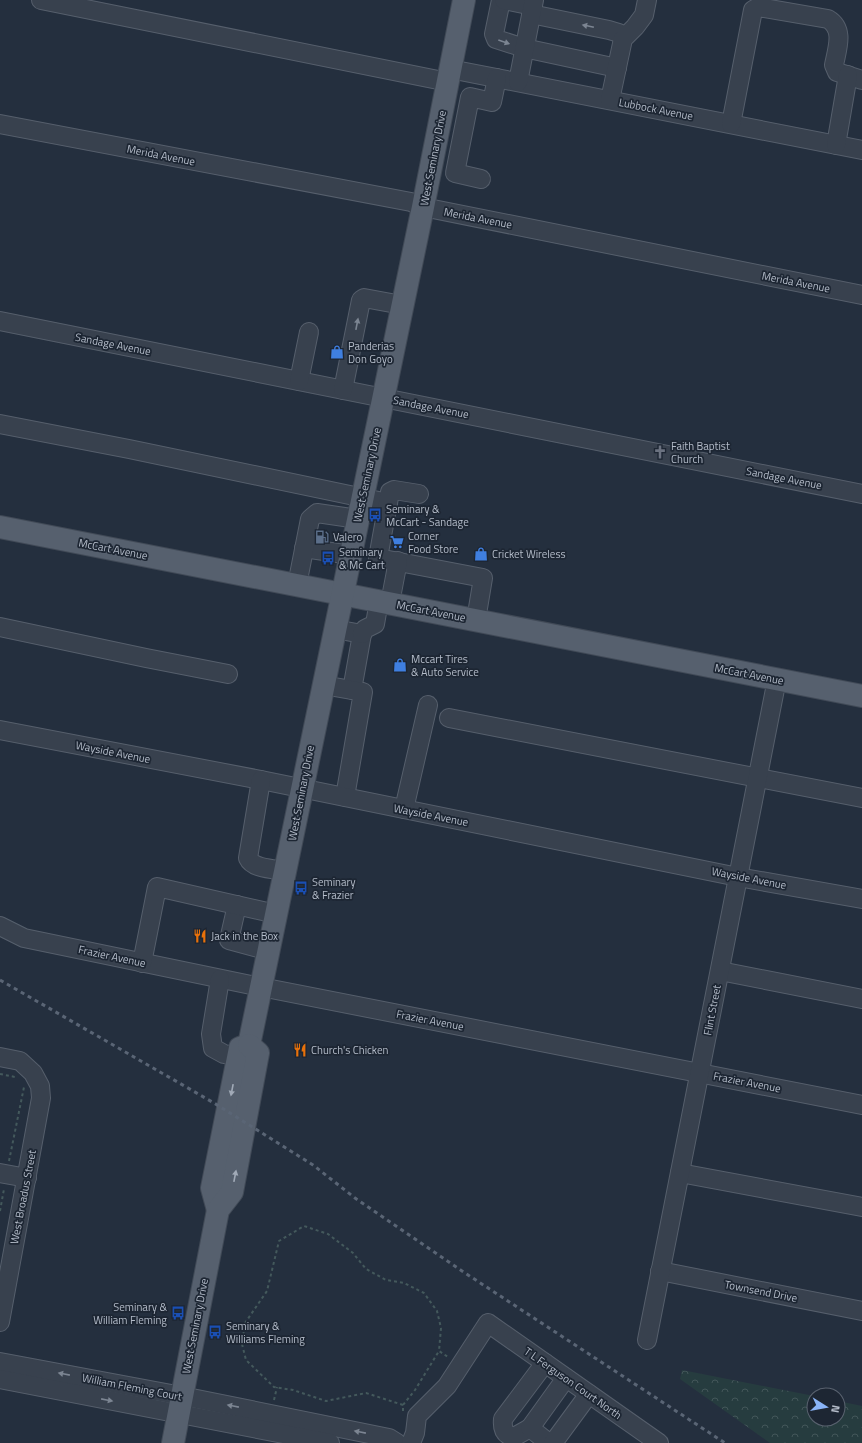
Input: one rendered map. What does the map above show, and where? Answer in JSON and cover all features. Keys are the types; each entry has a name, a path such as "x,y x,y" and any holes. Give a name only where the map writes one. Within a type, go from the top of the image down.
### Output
{"main road":[{"name":"West Seminary Drive","path":"174,1443 218,1210 212,1188 248,1054 328,660 431,169 464,0"},
{"name":"McCart Avenue","path":"0,527 862,696"}],"street":[{"name":"Lubbock Avenue","path":"41,0 449,75 497,78 862,150"},
{"path":"610,100 617,68 622,39 619,33 532,7 502,0 494,34 496,39 524,48 617,68"},
{"path":"622,39 635,27 644,15 647,0"},
{"path":"518,82 532,7"},
{"path":"731,124 753,10 758,7 828,19 838,28 839,37 834,68 837,72 855,77 836,145"},
{"path":"455,173 470,97 492,102 497,78"},
{"path":"443,105 468,110"},
{"name":"Merida Avenue","path":"0,124 411,202 423,207 862,295"},
{"path":"431,169 481,179"},
{"path":"344,390 362,300 364,298 402,305"},
{"name":"Sandage Avenue","path":"0,321 862,494"},
{"path":"299,381 309,332"},
{"path":"0,424 129,448 388,503"},
{"path":"378,558 388,503 392,490 419,494"},
{"path":"297,585 310,519 317,513 358,519"},
{"path":"304,548 378,558 482,578 476,620"},
{"path":"352,690 362,634 365,629 375,624 398,562"},
{"path":"0,627 228,674"},
{"path":"335,629 362,634"},
{"path":"328,660 357,665"},
{"name":"Flint Street","path":"646,1340 777,679"},
{"path":"323,685 364,692 345,797"},
{"path":"404,809 428,704"},
{"path":"448,718 862,798"},
{"name":"Wayside Avenue","path":"0,730 261,780 738,877 862,899"},
{"path":"261,780 248,858 250,862 256,865 285,871"},
{"path":"142,962 157,887 276,914"},
{"path":"237,905 229,940 269,951"},
{"name":"Frazier Avenue","path":"0,926 24,938 220,979 862,1105"},
{"path":"720,971 862,999"},
{"path":"220,979 211,1034 213,1048 224,1054 248,1054"},
{"path":"0,1057 20,1061 26,1078"},
{"name":"West Broadus Street","path":"0,1322 4,1275 27,1178 41,1098 40,1086 26,1078"},
{"path":"680,1173 862,1207"},
{"path":"3,1174 27,1178"},
{"name":"Townsend Drive","path":"660,1272 862,1310"},
{"name":"T L Ferguson Court North","path":"460,1366 488,1323 659,1443"},
{"name":"William Fleming Court","path":"0,1362 180,1405 265,1422 389,1438 397,1443"},
{"path":"544,1363 503,1419 502,1427 504,1432 509,1436 514,1437 530,1428 566,1378"},
{"path":"411,1443 415,1433 417,1416 447,1386 460,1366"},
{"name":"William Fleming Court","path":"0,1379 180,1405"},
{"path":"553,1443 589,1394"},
{"name":"William Fleming Court","path":"265,1422 330,1443"},
{"path":"530,1428 549,1443"}],"path":[{"path":"0,1074 26,1078 3,1174 0,1211"},
{"path":"304,1226 328,1234 353,1253 366,1269 386,1280 404,1283 424,1293 437,1311 441,1328 439,1351 415,1390 403,1405 366,1394 326,1400 293,1390 274,1387 246,1360 242,1344 245,1322 267,1291 279,1241 304,1226"},
{"path":"439,1351 460,1366"},
{"path":"265,1422 277,1387"}],"green space":[{"path":"682,1370 806,1394 806,1427 846,1427 846,1403 862,1406 862,1443 770,1443 680,1379"}],"railway":[{"path":"0,980 214,1103 313,1165 355,1198 462,1271 725,1443"}],"place":[{"name":"Panderias Don Goyo","path":"337,352"},
{"name":"Faith Baptist Church","path":"660,452"},
{"name":"Seminary & McCart - Sandage","path":"375,515"},
{"name":"Valero","path":"322,537"},
{"name":"Corner Food Store","path":"397,542"},
{"name":"Cricket Wireless","path":"481,554"},
{"name":"Seminary & Mc Cart","path":"328,558"},
{"name":"Mccart Tires & Auto Service","path":"400,665"},
{"name":"Seminary & Frazier","path":"301,888"},
{"name":"Jack in the Box","path":"200,936"},
{"name":"Church's Chicken","path":"300,1050"},
{"name":"Seminary & William Fleming","path":"178,1313"},
{"name":"Seminary & Williams Fleming","path":"215,1332"}]}
